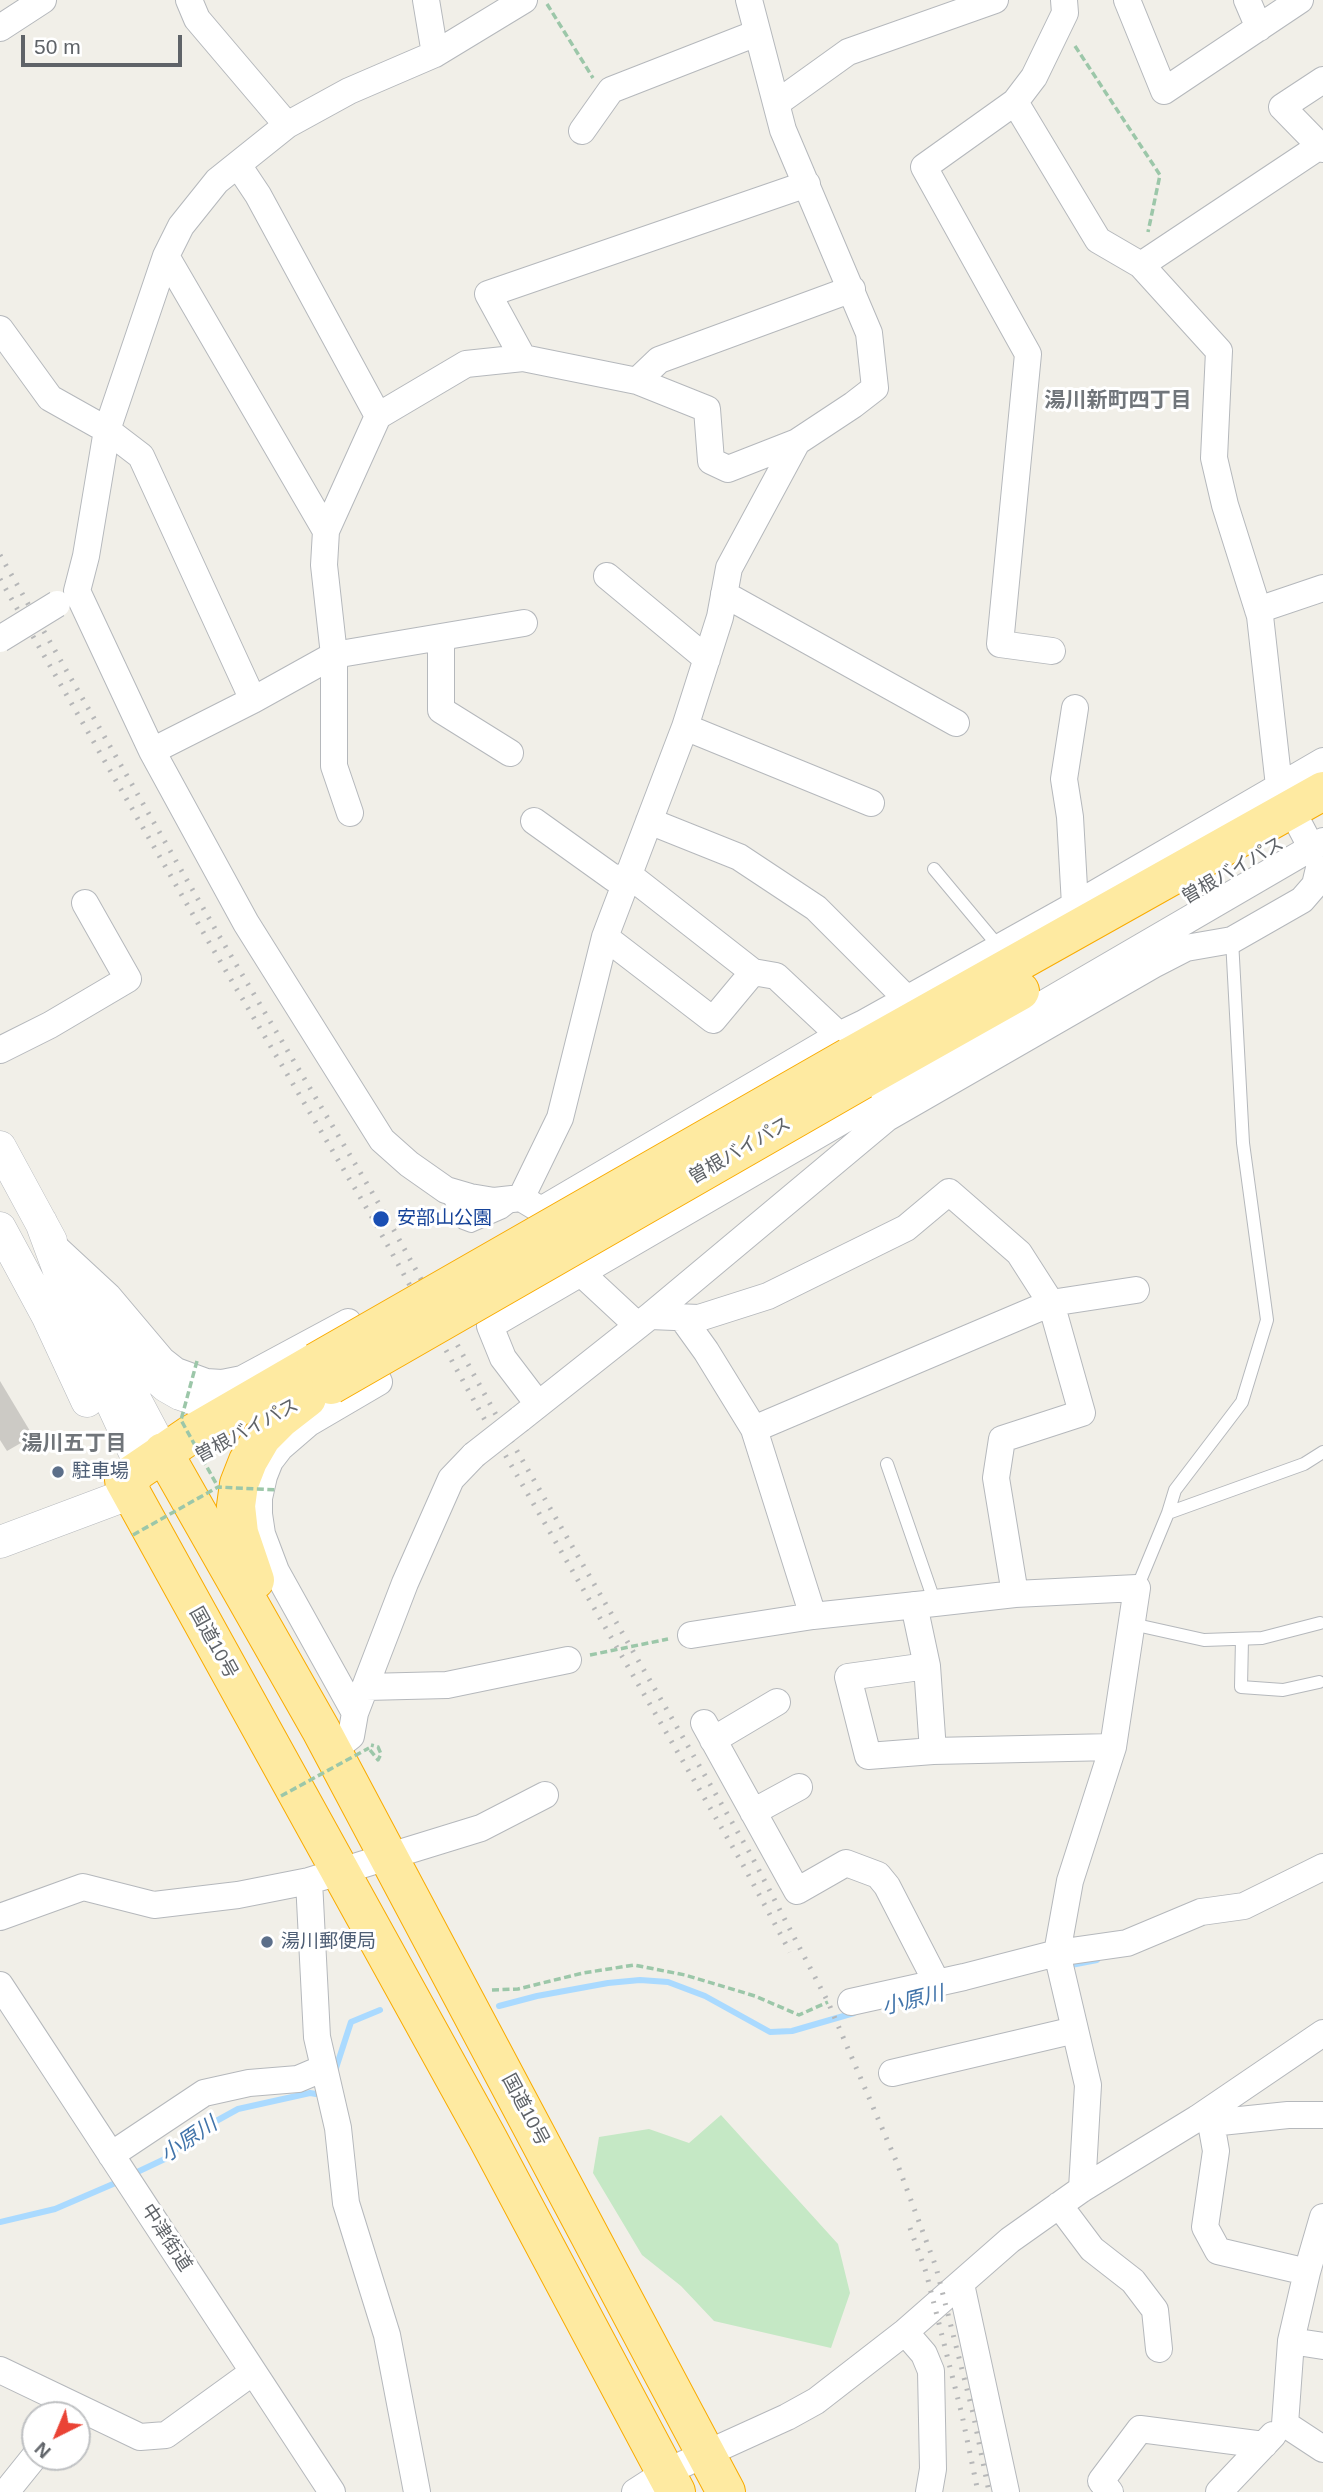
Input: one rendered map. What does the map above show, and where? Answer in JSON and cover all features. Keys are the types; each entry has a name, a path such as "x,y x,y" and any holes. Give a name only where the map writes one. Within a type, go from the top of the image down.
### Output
{"highway":[{"name":"曽根バイパス","path":"147,1474 260,1421 311,1381 850,1057 1308,818"},
{"path":"311,1381 262,1437 239,1484 236,1506 239,1533 248,1564 347,1744"},
{"path":"147,1474 347,1744"},
{"name":"国道10号","path":"147,1474 167,1507 486,2137 671,2482"},
{"name":"国道10号","path":"347,1744 349,1869 462,1993 726,2492"}],"street":[{"path":"0,28 43,0"},
{"path":"189,0 197,19 287,125"},
{"path":"426,0 435,54"},
{"path":"0,639 67,598 86,556 107,430 166,256 181,226 217,181 287,125 349,91 435,54 524,0"},
{"path":"350,813 334,766 334,655 324,565 326,531 379,416 466,364 523,358 637,381 707,409 711,461 728,469 797,442 875,388 869,333 783,130 749,0"},
{"path":"777,103 848,52 995,0"},
{"path":"1127,0 1164,91 1300,0"},
{"path":"1247,0 1259,28"},
{"path":"1052,651 1000,644 1028,354 924,167 1015,102 1034,77 1062,11"},
{"path":"582,131 611,90 758,33"},
{"path":"1141,265 1322,147 1282,107 1323,80"},
{"path":"347,1744 355,1713 405,1583 451,1479 474,1455 643,1321 887,1118 1186,948 1232,940 1302,900 1315,885 1320,864 1258,610 1224,505 1213,458 1219,351 1141,265 1098,240 1015,102"},
{"path":"238,164 258,195 379,416"},
{"path":"523,358 488,294 807,184"},
{"path":"166,256 326,531"},
{"path":"637,381 659,360 852,289"},
{"path":"0,329 50,398 107,430 141,456 253,700"},
{"path":"531,1204 560,1118 606,937 685,727 720,617 729,568 797,442"},
{"path":"607,576 707,659"},
{"path":"1258,610 1323,588"},
{"path":"724,594 956,723"},
{"path":"67,598 246,923 382,1140 409,1164 446,1190 470,1198 531,1204 850,1057 907,999 1075,905 1308,818"},
{"path":"152,751 334,655 524,622"},
{"path":"441,637 441,710 510,753"},
{"path":"1074,708 1064,779 1070,817 1075,905"},
{"path":"685,727 871,803"},
{"path":"529,1412 490,1326 581,1272 1308,818 1323,761"},
{"path":"534,821 615,879 629,875"},
{"path":"649,821 738,857 816,908 907,999"},
{"path":"629,875 753,972 776,976 850,1057"},
{"path":"0,1050 50,1025 128,979 85,903"},
{"path":"606,937 713,1020 753,972"},
{"path":"0,1147 73,1282 147,1474"},
{"path":"531,1204 581,1272 643,1321 699,1318 768,1296 906,1228 949,1192 1019,1253 1051,1303 1082,1413 1002,1439 996,1478 1015,1594"},
{"path":"0,1228 48,1317 147,1474"},
{"path":"47,1234 92,1360 147,1474"},
{"path":"47,1234 107,1296 162,1360 176,1371 206,1382 222,1383 242,1379 348,1322 379,1382 309,1423 280,1448 270,1461 264,1476 259,1514 262,1534 276,1571 355,1713"},
{"path":"73,1282 139,1362 152,1375 180,1394 205,1400 229,1399 311,1381"},
{"path":"754,1429 1051,1303 1136,1290"},
{"path":"683,1319 754,1429 813,1616"},
{"path":"0,1542 87,1508 147,1474"},
{"path":"691,1635 813,1616 1015,1594 1137,1588 1113,1747 1070,1881 1057,1953 1088,2085 1082,2189"},
{"path":"924,1604 933,1751"},
{"path":"366,1687 447,1685 568,1660"},
{"path":"927,1666 848,1677 868,1756 933,1751 1113,1747"},
{"path":"777,1702 709,1732 797,1891 846,1863 878,1875 887,1886 937,1983"},
{"path":"753,1812 799,1787"},
{"path":"0,1917 83,1887 154,1905 238,1895 349,1869 481,1828 545,1795"},
{"path":"851,2002 1057,1953 1126,1943 1201,1912 1244,1906 1323,1867"},
{"path":"349,1869 317,2037 338,2128 346,2203 387,2335 417,2492"},
{"name":"中津街道","path":"0,1985 332,2492"},
{"path":"892,2073 1075,2030"},
{"path":"635,2492 671,2482 707,2452 816,2402 905,2332 1010,2239 1082,2189 1204,2121 1323,2034"},
{"path":"115,2160 204,2094 249,2083 298,2079 324,2068"},
{"path":"1204,2121 1323,2115"},
{"path":"1204,2121 1216,2151 1205,2227 1218,2251 1307,2272"},
{"path":"1059,2205 1092,2249 1133,2281 1155,2310 1159,2349"},
{"path":"1219,2492 1285,2424 1292,2342 1307,2272 1323,2217"},
{"path":"961,2284 1006,2492"},
{"path":"905,2332 924,2354 931,2371 933,2469 929,2492"},
{"path":"1292,2342 1323,2346"},
{"path":"0,2370 54,2401"},
{"path":"91,2418 140,2437 166,2435 253,2372"},
{"path":"1285,2424 1323,2449"},
{"path":"1110,2492 1101,2481 1140,2429 1264,2445"},
{"path":"6,2492 23,2471"}],"lane":[{"path":"934,869 1000,948"},
{"path":"1137,1588 1175,1490 1242,1402 1267,1320 1243,1143 1232,940"},
{"path":"1168,1513 1304,1464 1323,1451"},
{"path":"887,1464 924,1604"},
{"path":"1132,1624 1204,1640 1262,1638 1320,1623"},
{"path":"1242,1639 1241,1686 1283,1690 1319,1682"}],"path":[{"path":"545,0 597,85 611,90"},
{"path":"1062,11 1160,175 1141,265"},
{"path":"197,1361 181,1420 218,1487"},
{"path":"132,1535 218,1487 277,1490"},
{"path":"568,1660 630,1645 691,1635"},
{"path":"281,1796 347,1744"},
{"path":"462,1993 518,1989 583,1973 634,1965 685,1975 755,1996 799,2015 828,2002 851,2002"}],"green space":[{"path":"721,2115 838,2244 850,2293 831,2348 714,2321 681,2286 642,2255 593,2173 599,2137 649,2129 689,2143"}],"building":[{"path":"0,1381 33,1436 7,1451 0,1440"}],"waterway":[{"name":"小原川","path":"1066,1966 1097,1960"},
{"name":"小原川","path":"499,2006 537,1996 640,1980 668,1982 705,1996 770,2032 792,2031 854,2013"},
{"name":"小原川","path":"335,2071 351,2022 380,2010"},
{"name":"小原川","path":"133,2174 169,2157 189,2136 238,2109 310,2093 316,2094 321,2087"},
{"name":"小原川","path":"0,2222 55,2209 120,2181"}],"railway":[{"path":"0,555 218,934 385,1214 495,1413 751,1855 828,2002 897,2163 936,2267 973,2413 989,2492"},
{"path":"0,579 207,939 373,1219 482,1415 742,1863 790,1952"},
{"path":"910,2228 926,2272 962,2415 978,2492"}],"place":[{"name":"安部山公園","path":"381,1219"},
{"name":"駐車場","path":"58,1472"},
{"name":"湯川郵便局","path":"267,1942"}],"district":[{"name":"湯川新町四丁目","path":"1118,401"},
{"name":"湯川五丁目","path":"74,1444"}]}
